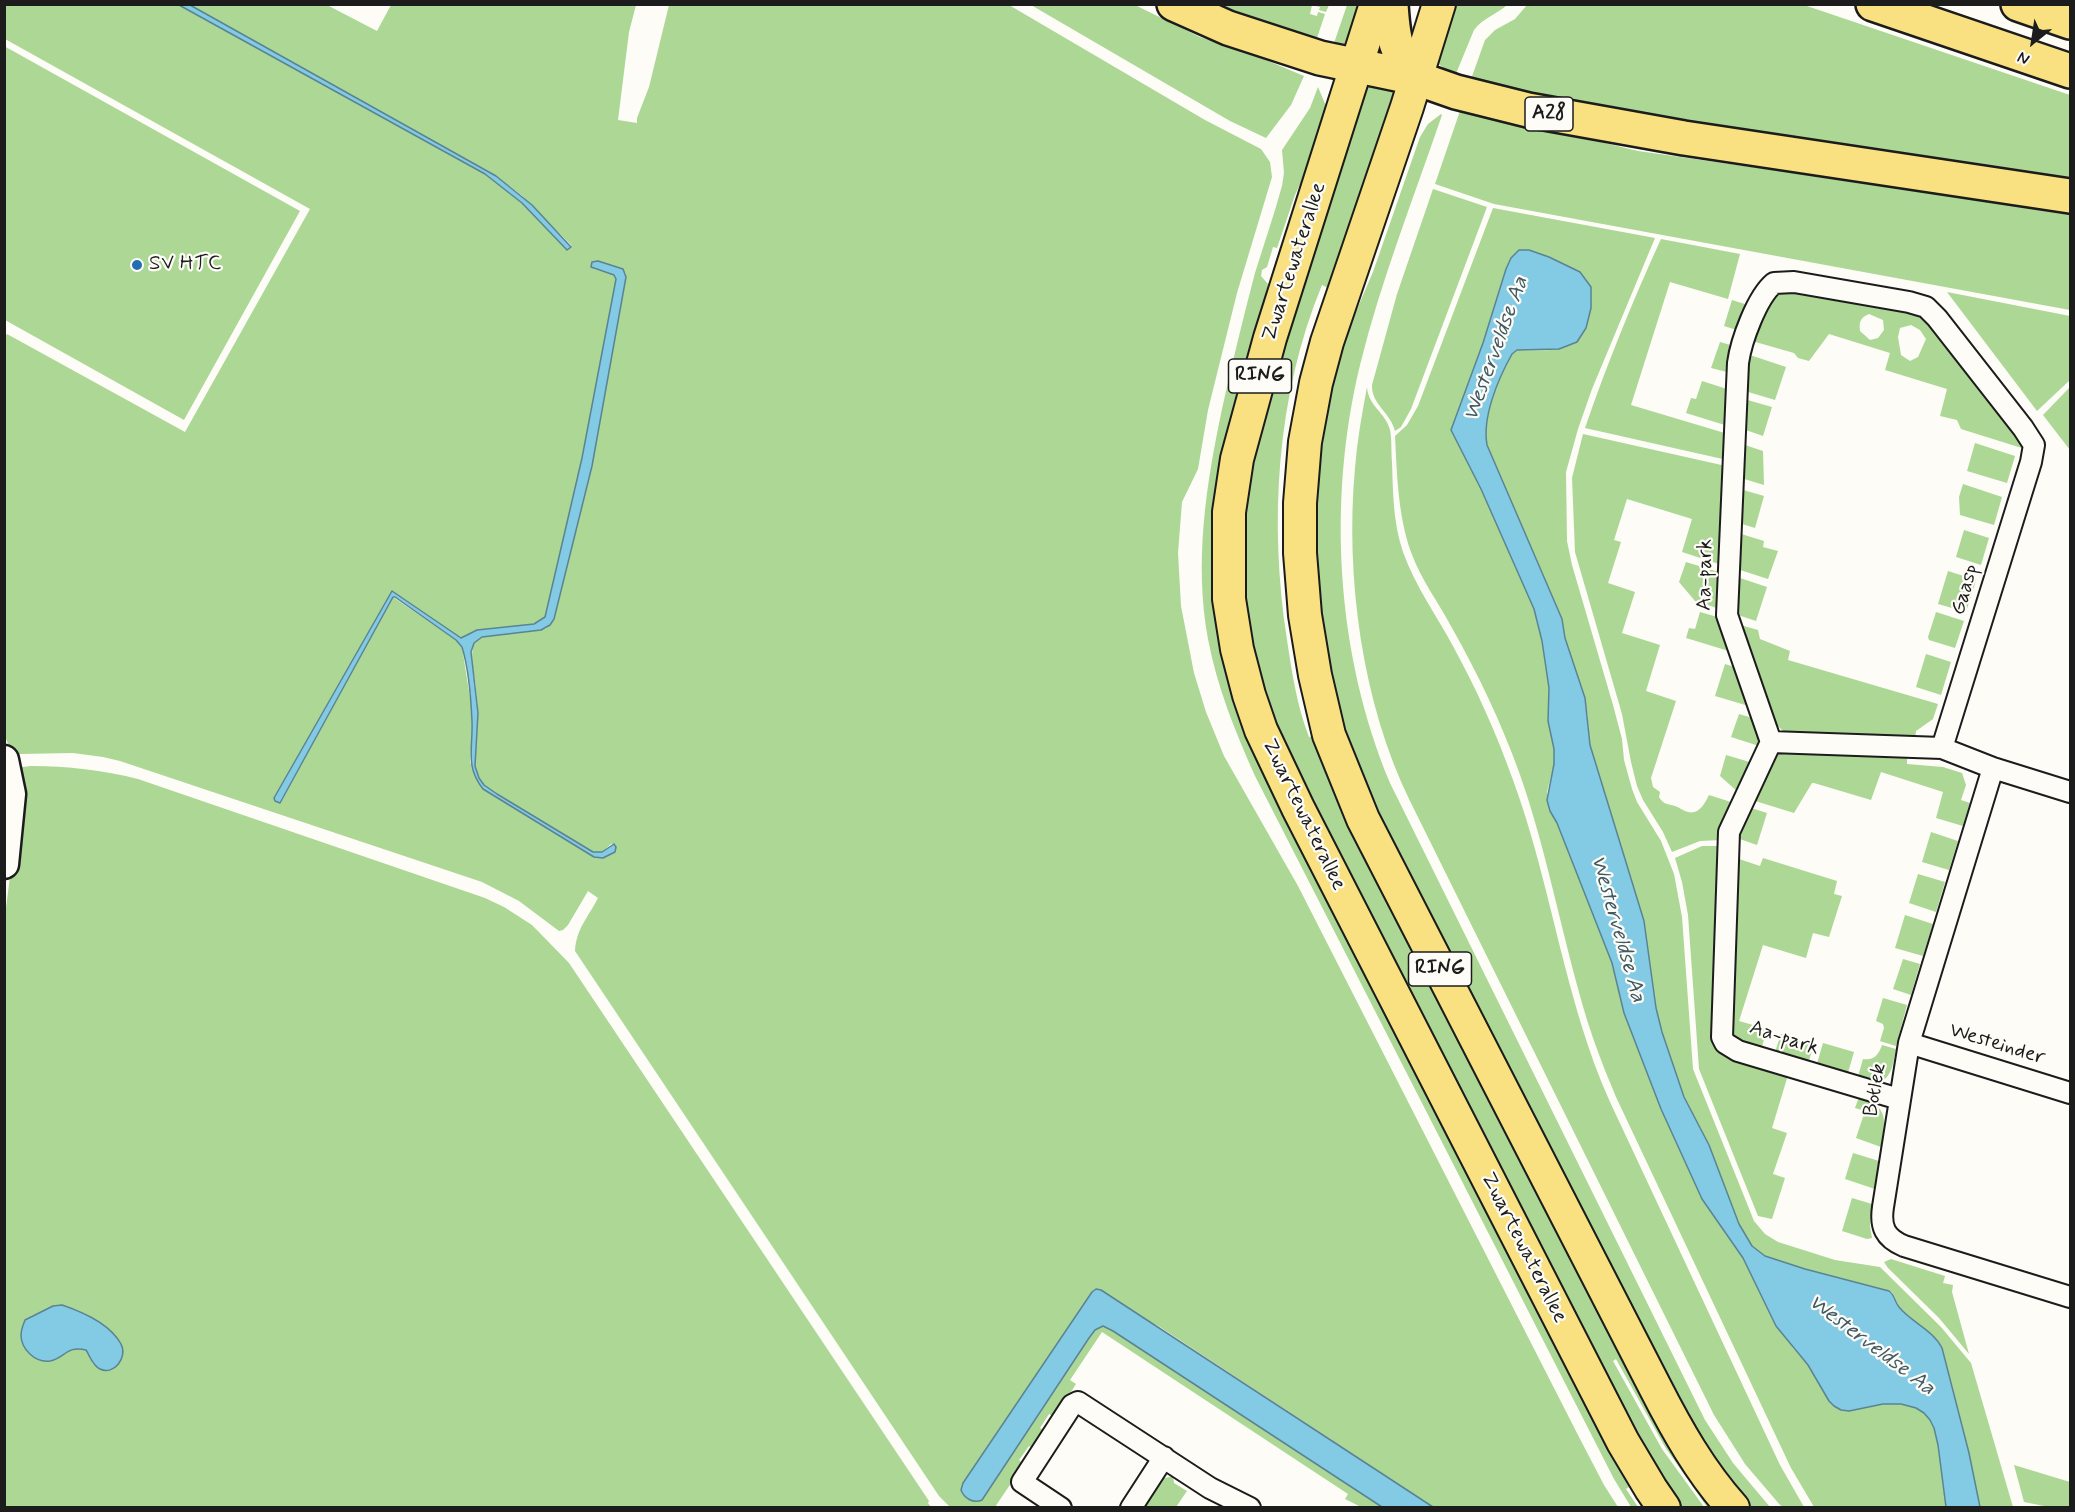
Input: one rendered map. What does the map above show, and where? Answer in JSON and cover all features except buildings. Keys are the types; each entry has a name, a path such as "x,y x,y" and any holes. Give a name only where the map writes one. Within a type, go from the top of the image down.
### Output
{"highway":[{"name":"A28","path":"1174,4 1228,28 1320,58 1416,78 1466,95 1603,125 2070,196"},
{"path":"1391,4 1392,35 1396,48 1404,64 1416,78"},
{"path":"1873,4 2070,71"},
{"path":"2018,4 2070,22"}],"main road":[{"name":"RING","path":"1357,65 1376,4"},
{"name":"RING","path":"1439,4 1340,300 1310,408 1300,503 1300,553 1305,615 1315,675 1329,735 1364,819 1683,1441 1714,1487 1733,1508"},
{"name":"Zwartewaterallee","path":"1357,65 1340,125 1270,338 1237,459 1229,512 1228,560 1229,599 1237,649 1261,730 1293,799 1623,1442 1664,1508"}],"street":[{"name":"Aa-park","path":"1899,1100 1738,1051 1722,1037 1730,832 1771,742 1726,615 1738,363 1746,336 1762,300 1770,287 1778,282 1794,282 1926,307 1937,318 2034,445"},
{"name":"Gaasp","path":"1942,748 2031,462 2034,445"},
{"path":"1771,742 1942,748 1993,768 2070,792"},
{"path":"4,760 11,794 4,864"},
{"name":"Botlek","path":"1993,768 1909,1043 1881,1218 1882,1227 1896,1243 1904,1246 2070,1297"},
{"name":"Westeinder","path":"1909,1043 2070,1093"},
{"path":"1060,1508 1022,1482 1071,1405 1078,1402 1210,1488 1250,1508"},
{"path":"1131,1508 1164,1457"}],"green space":[{"path":"5,5 179,5 485,174 522,203 567,250 571,245 521,195 496,176 190,5 327,5 377,31 391,5 636,5 629,32 618,120 637,123 649,87 669,5 1009,5 1205,120 1261,149 1270,162 1272,177 1237,293 1208,410 1198,469 1182,502 1178,553 1181,606 1194,673 1206,712 1224,756 1298,886 1580,1439 1618,1507 1433,1507 1160,1327 1092,1292 963,1483 961,1490 965,1496 1095,1330 1103,1326 1382,1507 1361,1507 1345,1499 1348,1494 1102,1332 1070,1380 1076,1384 1055,1417 1049,1414 1040,1428 1046,1432 1034,1449 1029,1446 1019,1460 1024,1464 995,1507 950,1507 939,1496 575,951 580,929 598,898 588,891 568,925 559,931 519,901 482,882 120,761 73,753 19,754 9,746 4,734 4,338 7,334 185,432 310,209 5,39","holes":["594,269 625,272 626,277 592,466 547,628 482,637 474,643 472,655 478,711 475,764 481,781 494,792 593,852 602,852 611,844 616,845 603,858 598,858 483,789 470,762 471,704 462,647 456,640 393,597 281,802 275,801 274,798 392,591 461,638 477,630 534,624 545,617 582,458 616,279 614,275"]},
{"path":"1031,5 1135,5 1200,37 1254,55 1304,76 1291,105 1266,138 1230,121"},
{"path":"1217,5 1312,5 1310,14 1317,16 1318,12 1325,14 1316,41"},
{"path":"1312,5 1329,5 1326,12"},
{"path":"1347,5 1366,5 1350,51 1333,46"},
{"path":"1457,5 1507,5 1474,30 1455,76 1437,63"},
{"path":"1527,5 1804,5 2070,95 2070,189 1690,126 1470,82 1485,40 1495,30 1515,19"},
{"name":"SV HTC","path":"4,46 300,211 184,420 5,320"},
{"path":"1368,83 1398,87 1317,338 1307,690 1719,1507 1707,1507 1665,1447 1616,1359 1613,1361 1662,1449 1704,1507 1679,1507 1659,1480 1277,739 1245,628 1242,503 1263,405","holes":["1322,285 1328,288 1300,380 1287,469 1285,514 1289,603 1303,692 1314,736 1309,737 1293,677 1281,596 1278,506 1280,460 1295,371"]},
{"path":"1318,87 1326,106 1324,131 1295,195 1277,248 1273,247 1267,267 1262,270 1261,276 1268,284 1250,368 1221,620 1652,1507 1642,1507 1629,1487 1626,1489 1638,1507 1631,1507 1614,1479 1255,776 1227,709 1212,657 1204,610 1202,552 1207,495 1216,438 1255,273 1282,186 1284,173 1282,150 1310,108"},
{"path":"1461,108 1638,151 2070,212 2070,310 1494,204 1435,184"},
{"path":"1441,114 1368,333 1350,417 1343,470 1342,577 1348,630 1358,682 1372,734 1390,783 1705,1420 1733,1463 1770,1507 1749,1507 1711,1462 1378,822 1333,703 1312,569 1319,429 1343,342 1373,272 1420,137 1428,124"},
{"path":"1433,189 1487,207 1411,409 1401,427 1395,431 1390,419 1375,398 1372,385 1397,294"},
{"path":"1493,208 1655,238 1592,389 1578,429 1566,472 1567,541 1622,739 1624,760 1632,789 1637,802 1661,841 1674,874 1682,917 1693,1069 1754,1221 1765,1234 1778,1242 1835,1260 1880,1267 1941,1327 1971,1363 2013,1507 1980,1507 1969,1453 1918,1324 1900,1308 1892,1292 1765,1256 1752,1246 1739,1224 1708,1145 1684,1097 1662,1032 1656,1008 1644,921 1590,745 1587,711 1565,638 1562,619 1487,445 1489,410 1512,354 1518,350 1547,350 1565,347 1580,337 1586,328 1553,260 1549,257 1506,269 1483,343 1451,430 1481,489 1534,609 1542,641 1549,688 1548,708 1554,749 1554,764 1547,792 1550,811 1557,823 1612,963 1624,1013 1661,1109 1702,1199 1743,1258 1793,1348 1819,1382 1883,1404 1901,1404 1916,1408 1930,1420 1938,1445 1946,1507 1814,1507 1791,1468 1607,1075 1583,1005 1540,838 1519,772 1480,681 1415,562 1401,510 1395,436 1407,425 1418,406"},
{"path":"1661,239 1740,254 1728,299 1670,282 1631,405 1728,434 1727,460 1585,428 1621,332"},
{"path":"1787,289 1924,314 2017,431 2025,449 1961,429 1957,420 1940,416 1947,389 1885,370 1890,353 1829,334 1809,361 1798,358 1794,353 1752,341 1769,303 1780,292","holes":["1869,314 1883,320 1884,330 1878,338 1870,340 1860,331 1862,319","1911,325 1920,330 1926,339 1918,357 1910,361 1901,355 1898,337 1900,328"]},
{"path":"1947,292 2070,316 2070,380 2037,411"},
{"path":"1732,300 1751,306 1740,331 1724,326"},
{"path":"1720,342 1734,346 1731,373 1711,368"},
{"path":"1747,354 1786,367 1775,400 1745,391"},
{"path":"1702,381 1730,390 1728,426 1686,413 1691,398 1696,399"},
{"path":"1367,387 1370,399 1390,430 1394,507 1403,552 1420,589 1471,680 1507,763 1538,861 1569,983 1594,1063 1610,1102 1780,1465 1804,1507 1780,1505 1745,1464 1714,1415 1393,763 1369,681 1355,595 1353,510 1355,468"},
{"path":"2070,387 2070,450 2043,415"},
{"path":"1744,399 1772,407 1763,436 1743,429"},
{"path":"1583,434 1726,466 1722,565 1682,552 1692,519 1627,499 1614,540 1621,542 1608,583 1635,592 1622,633 1660,645 1646,691 1676,701 1651,778 1653,787 1660,792 1659,797 1664,802 1688,812 1698,810 1709,795 1734,803 1721,840 1700,841 1672,852 1637,786 1622,714 1575,552 1572,478"},
{"path":"1975,443 2015,456 2007,483 1967,471"},
{"path":"1742,444 1763,451 1764,485 1741,478"},
{"path":"1963,484 2002,497 1994,525 1960,515 1959,497"},
{"path":"1740,489 1764,496 1755,528 1739,523"},
{"path":"1964,530 1989,538 1981,565 1956,557"},
{"path":"1738,533 1764,541 1763,547 1778,551 1768,579 1737,569"},
{"path":"1686,562 1722,573 1720,609 1695,601 1679,582"},
{"path":"1948,571 1976,580 1966,612 1938,604"},
{"path":"1737,577 1767,587 1756,621 1735,614"},
{"path":"1700,612 1721,618 1732,652 1686,638 1689,628 1695,629"},
{"path":"1936,612 1964,621 1955,648 1929,640"},
{"path":"1737,624 1758,630 1760,639 1790,651 1788,660 1938,704 1933,719 1916,731 1915,740 1796,735 1783,731 1773,721"},
{"path":"1926,654 1951,662 1941,695 1916,687"},
{"path":"1725,664 1738,668 1752,707 1715,696"},
{"path":"1739,714 1756,719 1759,746 1731,737"},
{"path":"1781,752 1907,755 1907,764 1943,767 1962,773 1966,785 1961,800 1970,803 1963,826 1936,818 1943,792 1881,772 1871,800 1812,783 1794,813 1752,800 1772,759"},
{"path":"1726,755 1753,763 1738,792 1720,776"},
{"path":"31,766 72,768 138,779 485,898 532,925 569,963 931,1507 5,1508 4,923 16,831 14,768","holes":["53,1306 63,1306 91,1317 122,1345 119,1362 115,1367 106,1371 93,1364 86,1350 77,1348 67,1350 31,1316 45,1312"]},
{"path":"1748,807 1767,813 1757,845 1737,838"},
{"path":"1931,832 1958,841 1949,870 1922,862"},
{"path":"1702,846 1721,846 1712,1025 1714,1043 1717,1050 1725,1056 1788,1075 1772,1128 1787,1133 1773,1174 1785,1178 1772,1219 1758,1216 1699,1069 1688,915 1675,858"},
{"path":"1736,858 1760,866 1763,858 1837,881 1834,894 1842,896 1829,937 1813,933 1806,958 1763,945 1739,1021 1767,1029 1761,1050 1741,1044 1732,1036"},
{"path":"1918,874 1945,882 1936,912 1909,903"},
{"path":"1905,915 1933,924 1923,956 1895,948"},
{"path":"1903,959 1920,964 1911,995 1893,989"},
{"path":"1883,998 1907,1005 1896,1046 1880,1041 1884,1028 1883,1024 1876,1021"},
{"path":"1781,1034 1814,1044 1808,1064 1774,1055"},
{"path":"1823,1043 1854,1052 1847,1076 1816,1067"},
{"path":"1882,1045 1896,1049 1892,1069 1887,1077 1879,1083 1857,1080 1863,1059 1876,1056"},
{"path":"1859,1097 1881,1110 1884,1129 1881,1147 1856,1138 1865,1111 1855,1108"},
{"path":"1853,1153 1879,1161 1875,1189 1845,1179"},
{"path":"1852,1198 1872,1204 1870,1226 1872,1238 1867,1239 1842,1231"},
{"path":"1891,1259 1945,1276 1943,1283 1953,1285 1952,1292 1969,1354 1939,1318 1888,1268 1884,1262"},
{"path":"2014,1465 2070,1482 2070,1507 2049,1507 2024,1502"},
{"path":"1173,1476 1174,1483 1187,1491 1176,1507 1138,1508 1157,1480"}],"water":[{"path":"179,5 190,5 496,176 532,205 571,247 567,250 522,203 485,174"},
{"name":"Westerveldse Aa","path":"1519,250 1529,250 1549,257 1580,272 1591,287 1591,308 1586,328 1577,342 1559,349 1517,350 1512,354 1501,375 1489,410 1487,445 1562,619 1565,638 1585,698 1590,745 1644,921 1656,1008 1662,1032 1684,1097 1709,1145 1739,1224 1752,1246 1765,1256 1889,1291 1897,1305 1938,1342 1942,1348 1969,1453 1980,1507 1946,1507 1938,1445 1934,1428 1924,1413 1901,1404 1841,1410 1829,1401 1808,1365 1776,1326 1743,1258 1702,1199 1661,1109 1624,1013 1612,963 1547,800 1554,764 1554,749 1548,721 1549,688 1542,641 1534,609 1481,489 1451,430 1483,343 1506,269 1511,258"},
{"path":"598,261 623,269 626,277 592,466 554,619 550,625 541,630 482,637 474,643 471,652 478,713 475,766 484,785 593,852 602,852 614,844 615,852 603,858 594,857 483,789 477,781 472,765 470,693 462,647 456,640 395,597 280,803 275,801 274,798 392,591 461,638 477,630 534,624 545,617 582,458 616,279 614,275 591,267 592,262"},
{"path":"1096,1289 1101,1290 1433,1507 1382,1507 1103,1326 1095,1330 1089,1338 982,1500 969,1500 961,1490 963,1483"},
{"path":"62,1305 95,1320 116,1337 121,1344 123,1354 115,1368 100,1369 93,1363 86,1350 70,1350 55,1359 44,1361 34,1357 26,1350 21,1335 25,1320 53,1306"}],"place":[{"name":"SV HTC","path":"137,265"}]}
